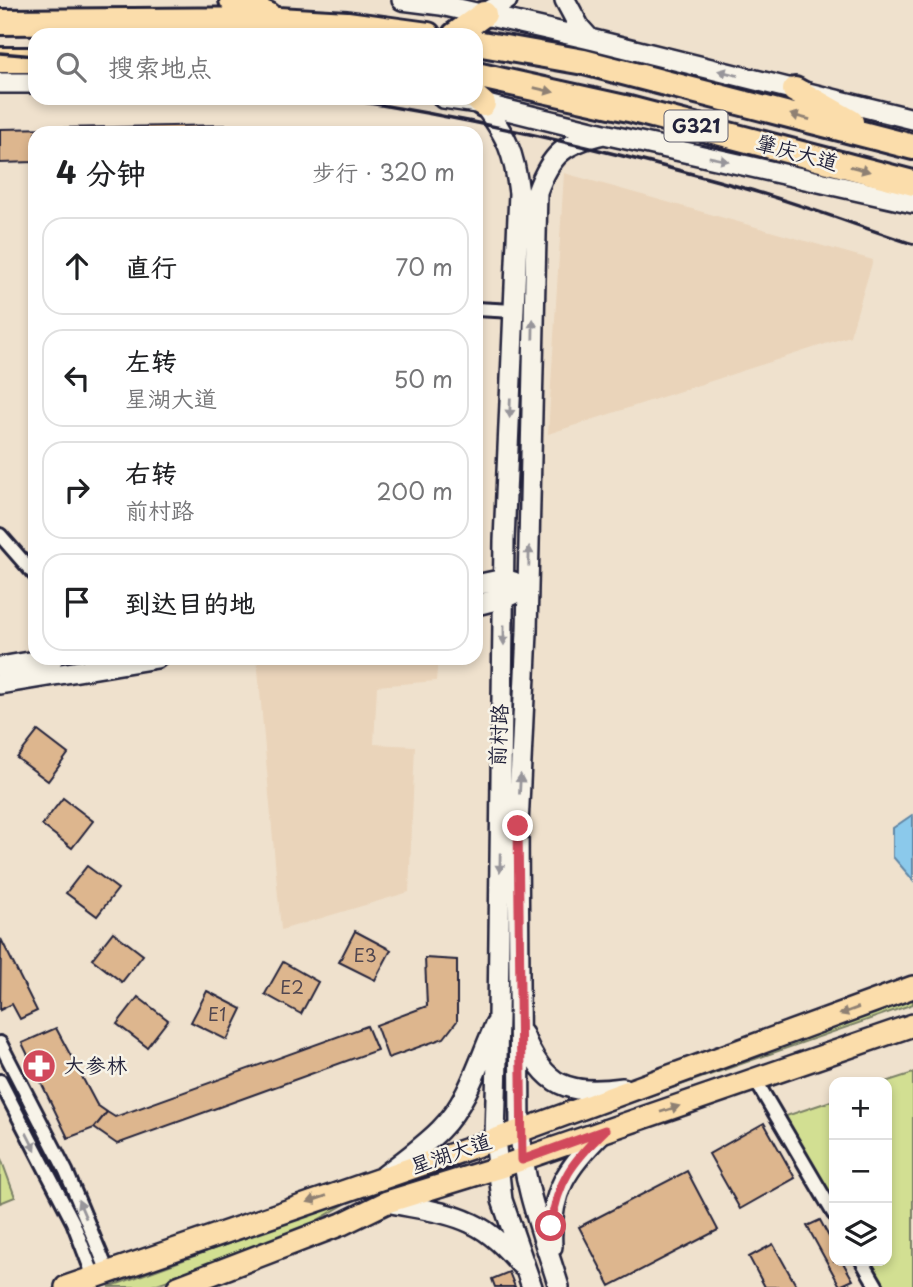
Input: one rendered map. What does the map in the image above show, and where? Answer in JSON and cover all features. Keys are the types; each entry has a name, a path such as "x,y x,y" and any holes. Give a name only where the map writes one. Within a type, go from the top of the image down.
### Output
{"highway":[{"path":"232,0 278,20"},
{"path":"466,28 484,15"},
{"path":"0,22 278,20 376,28"},
{"name":"肇庆大道","path":"483,44 584,62 913,147"},
{"path":"0,61 28,60"},
{"name":"肇庆大道","path":"483,89 629,108 913,183"},
{"path":"795,90 875,137"}],"main road":[{"name":"星湖大道","path":"66,1287 495,1139 913,988"},
{"name":"星湖大道","path":"178,1287 330,1229 387,1202 522,1160 913,1025"}],"street":[{"path":"402,0 441,5 590,39 913,119"},
{"path":"484,15 507,0"},
{"path":"565,0 580,28 590,39"},
{"path":"0,83 28,83"},
{"path":"483,90 604,134 913,203"},
{"name":"前村路","path":"483,97 503,132 513,157 519,193 504,588 495,1139 502,1200 528,1278"},
{"name":"前村路","path":"557,1278 528,1191 520,1130 518,826 528,586 537,192 546,168 564,148 581,139 604,134"},
{"path":"483,309 514,311"},
{"path":"0,535 28,567"},
{"path":"483,586 528,586"},
{"path":"483,601 504,588"},
{"path":"0,667 28,665"},
{"path":"0,684 42,665"},
{"path":"382,1177 422,1146 453,1114 472,1080 498,1018"},
{"path":"519,1023 541,1068 555,1081 573,1090 595,1092 637,1087"},
{"path":"0,1043 66,1171 101,1274"},
{"path":"0,1081 101,1274"},
{"path":"756,1081 829,1205"},
{"path":"557,1278 551,1226 560,1185 576,1160 605,1130"},
{"path":"387,1202 471,1223 489,1234 528,1278"},
{"path":"865,1266 877,1287"}],"shaded area":[{"path":"564,173 873,260 850,336 548,434"},
{"path":"258,665 437,665 436,681 377,686 374,744 415,746 409,892 281,930"}],"green space":[{"path":"913,989 913,1004 635,1101 720,1059"},
{"path":"913,1073 913,1287 880,1287 866,1266 892,1266 892,1080"},
{"path":"829,1102 829,1205 783,1117"},
{"path":"0,1156 15,1197 0,1203"},
{"path":"357,1197 292,1235 149,1287 109,1287"}],"water":[{"path":"912,815 913,880 893,857 893,828"}],"building":[{"path":"0,129 28,129 28,162 0,163"},
{"path":"38,731 68,754 48,781 17,758"},
{"path":"63,798 93,821 72,848 42,825"},
{"path":"87,866 118,889 97,916 66,893"},
{"path":"355,931 391,950 375,980 339,962"},
{"path":"113,932 143,955 122,982 92,959"},
{"path":"1,939 37,1011 20,1019 12,1004 0,1010"},
{"path":"425,958 457,960 457,1021 444,1038 388,1058 376,1025 427,1006"},
{"path":"283,962 318,982 301,1014 265,994"},
{"path":"207,991 242,1009 227,1040 191,1022"},
{"path":"138,997 168,1020 147,1047 117,1024"},
{"path":"367,1026 377,1050 117,1144 94,1128 107,1112 115,1117"},
{"path":"56,1028 97,1105 107,1112 94,1128 68,1138 22,1043"},
{"path":"764,1123 795,1178 740,1209 709,1154"},
{"path":"687,1171 718,1230 610,1286 579,1227"},
{"path":"820,1220 829,1237 829,1266 807,1226"},
{"path":"773,1244 797,1287 765,1287 749,1257"},
{"path":"829,1266 845,1266 853,1280 840,1286"},
{"path":"509,1272 515,1287 495,1287 492,1279"}],"railway":[{"path":"0,53 28,55"},
{"path":"384,105 544,137 696,175 768,195 913,244"}],"place":[{"name":"大参林","path":"39,1066"}],"route":[{"path":"518,826 522,1160 605,1130 569,1169 560,1185 551,1226"}]}
